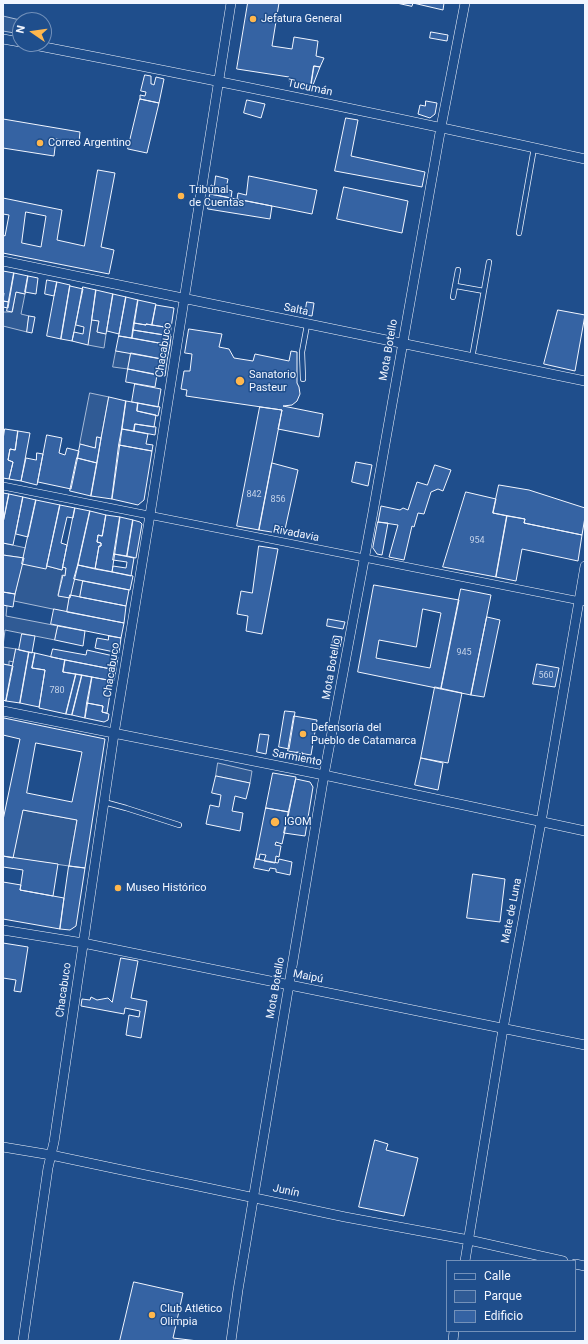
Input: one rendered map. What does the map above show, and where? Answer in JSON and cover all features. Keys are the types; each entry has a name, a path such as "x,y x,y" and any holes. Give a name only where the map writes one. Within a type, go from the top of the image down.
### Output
{"street":[{"name":"Chacabuco","path":"23,1341 114,734 231,3"},
{"name":"Mota Botello","path":"231,1341 288,985 324,775 441,127 465,3"},
{"name":"Tucumán","path":"52,48 441,127 585,159"},
{"name":"Salta","path":"3,262 585,381"},
{"name":"Rivadavia","path":"3,486 582,602"},
{"name":"Mate de Luna","path":"465,1260 502,1029 582,602 585,566"},
{"name":"Sarmiento","path":"3,711 324,775 585,831"},
{"name":"Maipú","path":"3,930 83,943 585,1045"},
{"name":"Junín","path":"3,1147 51,1155 254,1196 345,1217 469,1240 559,1260"}],"lane":[{"path":"519,233 534,148"},
{"path":"472,358 489,262"},
{"path":"453,297 458,270"},
{"path":"456,286 484,291"},
{"path":"302,380 302,352 307,325"},
{"path":"104,802 179,825"}],"green space":[{"path":"3,16 12,18 12,33 3,31"},
{"path":"16,292 25,294 21,314 29,316 27,332 3,326 3,312 12,312"},
{"path":"92,320 99,321 97,332 106,334 104,348 88,345"},
{"path":"116,351 131,353 128,369 113,367"},
{"path":"90,393 109,397 101,438 97,437 95,448 80,444"},
{"path":"3,543 26,548 24,558 3,555"},
{"path":"22,564 47,566 62,570 63,567 66,568 65,576 62,575 58,595 70,598 67,612 14,601"},
{"path":"74,579 83,581 80,597 70,595"},
{"path":"3,605 7,606 6,616 58,626 55,640 5,630 3,646"},
{"path":"3,647 16,649 14,662 9,661 9,665 3,664"},
{"path":"218,763 252,771 250,783 216,776"},
{"path":"23,810 77,820 69,866 13,858"}],"building":[{"path":"248,3 279,3 272,46 292,49 294,37 318,41 316,56 324,58 320,67 314,66 311,85 289,81 289,77 237,69"},
{"path":"397,3 413,3 412,6"},
{"path":"413,3 444,3 443,10"},
{"path":"431,32 448,35 447,41 430,38"},
{"path":"314,66 320,67 313,85 311,85"},
{"path":"145,75 151,76 151,84 154,85 156,77 164,79 159,103 140,99 140,95 145,96 146,92 141,91"},
{"path":"140,99 159,103 147,153 128,149"},
{"path":"247,100 265,104 261,118 244,113"},
{"path":"426,101 437,103 435,114 430,118 418,114 420,105 425,106"},
{"path":"346,118 358,120 351,156 425,172 422,187 335,171"},
{"path":"3,119 80,132 79,142 56,139 54,156 3,148"},
{"path":"98,170 115,173 101,247 114,250 109,274 3,253 3,235 5,236 9,215 3,214 3,198 62,210 57,240 84,246","holes":["26,212 46,216 41,247 22,243"]},
{"path":"216,176 228,179 226,189 232,191 231,198 210,194 211,185 214,186"},
{"path":"249,176 317,190 312,214 237,199 238,193 246,195"},
{"path":"344,187 408,201 402,233 337,219"},
{"path":"210,194 272,206 270,219 208,209"},
{"path":"3,271 14,273 9,302 3,301"},
{"path":"14,273 28,276 25,294 16,292 12,312 7,311"},
{"path":"28,276 38,278 36,294 25,292"},
{"path":"47,280 57,282 54,296 45,294"},
{"path":"57,282 70,285 61,339 47,336"},
{"path":"70,286 83,289 72,341 61,339"},
{"path":"83,287 96,290 88,345 72,341 74,332 83,334 84,327 76,325"},
{"path":"96,290 113,294 106,334 97,332 99,321 92,320"},
{"path":"113,294 126,297 119,334 107,331"},
{"path":"126,297 138,300 132,338 119,336"},
{"path":"138,300 156,304 152,325 134,323"},
{"path":"3,301 9,302 8,308 3,307"},
{"path":"307,302 314,303 312,316 305,315"},
{"path":"156,305 174,308 171,328 152,325"},
{"path":"558,310 585,315 575,371 544,364"},
{"path":"29,316 35,317 32,333 27,332"},
{"path":"134,323 171,328 170,336 133,330"},
{"name":"Sanatorio Pasteur","path":"189,329 222,334 219,347 229,349 234,358 253,361 255,354 289,361 291,351 297,352 297,383 300,394 297,401 292,405 283,406 323,414 319,437 278,429 282,410 186,396 187,390 181,389 184,371 190,371 192,354 185,353"},
{"path":"133,330 171,336 170,345 132,338"},
{"path":"119,336 170,345 167,360 116,351"},
{"path":"131,353 167,360 165,376 128,369"},
{"path":"128,369 157,375 155,387 126,382"},
{"path":"135,384 161,389 158,407 132,402"},
{"path":"109,397 126,401 112,499 91,496"},
{"path":"126,401 138,403 137,411 156,415 154,427 135,424 134,431 122,429"},
{"path":"138,403 160,407 158,416 137,411"},
{"path":"260,407 282,410 259,530 237,526"},
{"path":"135,424 156,427 155,435 134,431"},
{"path":"5,429 18,431 15,450 10,449 8,460 13,462 9,479 3,478 3,440"},
{"path":"122,429 148,434 146,444 153,445 152,451 119,445"},
{"path":"18,431 30,433 21,481 9,479 13,462 8,460 10,449 15,450"},
{"path":"47,435 62,438 59,453 65,455 67,448 79,451 71,489 38,482"},
{"path":"97,437 101,438 97,463 77,458 80,444 95,448"},
{"path":"119,445 152,451 144,500 138,505 112,499"},
{"path":"37,453 43,454 37,485 21,481 26,458 36,460"},
{"path":"77,458 97,463 91,496 70,491"},
{"path":"356,462 372,465 368,486 352,482"},
{"path":"272,463 298,470 284,534 259,530"},
{"path":"435,465 451,470 443,491 438,489 431,492 424,514 418,513 414,527 412,526 404,560 389,557 398,525 378,522 381,506 400,510 403,508 408,510 417,482 427,485"},
{"path":"499,485 529,490 585,508 582,535 524,523 525,519 493,513"},
{"path":"466,492 496,499 493,513 507,516 496,577 443,567"},
{"path":"3,493 9,494 3,523"},
{"path":"9,494 23,497 13,545 3,543 3,523"},
{"path":"23,497 36,500 28,537 16,534"},
{"path":"36,500 60,505 46,569 22,564"},
{"path":"60,505 75,508 73,518 67,517 61,543 67,545 62,570 47,566"},
{"path":"75,508 90,511 70,598 58,596 63,575 65,576 66,568 63,567"},
{"path":"90,511 106,515 102,536 98,535 97,542 101,543 101,546 99,546 95,569 78,565"},
{"path":"106,515 120,517 112,572 95,569 99,546 101,546 101,543 97,542 98,535 102,536"},
{"path":"507,516 525,519 524,523 582,535 578,561 522,549 516,581 496,577"},
{"path":"120,517 133,520 127,556 114,554"},
{"path":"133,520 142,524 136,558 127,556"},
{"path":"378,522 388,523 382,555 377,554 373,548"},
{"path":"259,546 278,549 262,634 246,631 248,616 237,614 241,591 252,593"},
{"path":"114,554 134,558 131,576 112,572 113,566 126,568 127,562 113,560"},
{"path":"3,555 24,558 15,594 3,592"},
{"path":"78,565 133,576 130,590 74,579"},
{"path":"83,581 129,590 126,606 80,597"},
{"path":"374,585 459,600 441,689 358,672","holes":["423,609 441,613 430,668 376,658 379,640 416,647"]},
{"path":"461,589 491,595 471,695 441,689"},
{"path":"3,592 15,594 13,607 3,605"},
{"path":"70,595 126,606 124,623 67,612"},
{"path":"54,609 124,623 121,638 51,624"},
{"path":"487,617 500,620 484,697 471,695"},
{"path":"328,619 345,622 343,629 327,626"},
{"path":"58,626 85,631 83,646 55,640"},
{"path":"22,634 35,636 32,653 19,650"},
{"path":"109,636 121,638 119,653 95,648 97,638 108,640"},
{"path":"334,636 342,637 340,647 332,645"},
{"path":"16,649 29,652 20,703 6,701"},
{"path":"53,649 86,655 87,650 118,657 116,670 51,657"},
{"path":"29,652 35,653 32,668 45,670 39,707 20,703"},
{"path":"35,653 65,660 63,672 76,674 66,714 39,708 45,670 32,668"},
{"path":"65,660 116,670 114,681 63,672"},
{"path":"3,664 13,666 6,701 3,700"},
{"path":"537,664 559,668 555,687 533,684"},
{"path":"76,674 82,675 72,715 66,714"},
{"path":"82,675 92,677 85,718 72,715"},
{"path":"92,677 112,681 107,713 102,712 103,706 87,703"},
{"path":"435,687 462,693 448,763 421,758"},
{"path":"87,703 103,706 102,712 109,714 108,720 104,722 85,718"},
{"path":"285,711 295,712 289,749 279,747"},
{"name":"Defensoría del Pueblo de Catamarca","path":"294,716 317,720 311,755 288,751"},
{"path":"4,718 105,739 85,868 69,866 77,820 23,810 13,858 3,856 3,820 20,739 3,735","holes":["36,743 82,752 72,802 27,793"]},
{"path":"260,734 269,735 266,754 257,752"},
{"path":"297,752 303,753 302,758 296,756"},
{"path":"421,758 443,763 438,790 415,785"},
{"path":"273,773 296,777 289,812 266,808"},
{"path":"216,776 250,783 246,799 235,796 232,811 243,813 240,831 206,824 210,805 219,807 221,795 212,793"},
{"path":"296,779 310,782 313,787 305,836 284,833"},
{"path":"266,808 289,812 282,844 276,842 275,845 281,846 279,857 276,856 275,863 264,861 266,855 260,854 259,859 256,859"},
{"path":"3,856 58,864 53,896 20,890 23,870 3,867"},
{"path":"256,859 278,863 279,859 292,862 290,875 276,872 276,869 270,868 269,871 254,868"},
{"path":"69,866 85,868 76,926 70,930 60,929"},
{"path":"473,874 505,879 500,922 467,918"},
{"path":"3,882 21,885 20,890 64,898 60,929 3,919"},
{"path":"3,943 28,947 21,992 14,991 16,980 3,978"},
{"path":"121,958 138,961 131,998 147,1001 141,1038 126,1035 129,1015 139,1017 140,1011 125,1008 124,1014 81,1006 82,999 90,1000 91,997 97,1000 108,998 112,1002"},
{"path":"375,1140 388,1144 386,1150 418,1158 404,1216 359,1207"},
{"name":"Club Atlético Olimpia","path":"134,1282 183,1293 173,1338 198,1341 120,1341"}],"place":[{"name":"Jefatura General","path":"253,19"},
{"name":"Correo Argentino","path":"40,143"},
{"name":"Tribunal de Cuentas","path":"181,196"},
{"name":"Sanatorio Pasteur","path":"240,381"},
{"name":"Defensoría del Pueblo de Catamarca","path":"303,734"},
{"name":"IGOM","path":"275,822"},
{"name":"Museo Histórico","path":"118,888"},
{"name":"Club Atlético Olimpia","path":"152,1315"}]}
